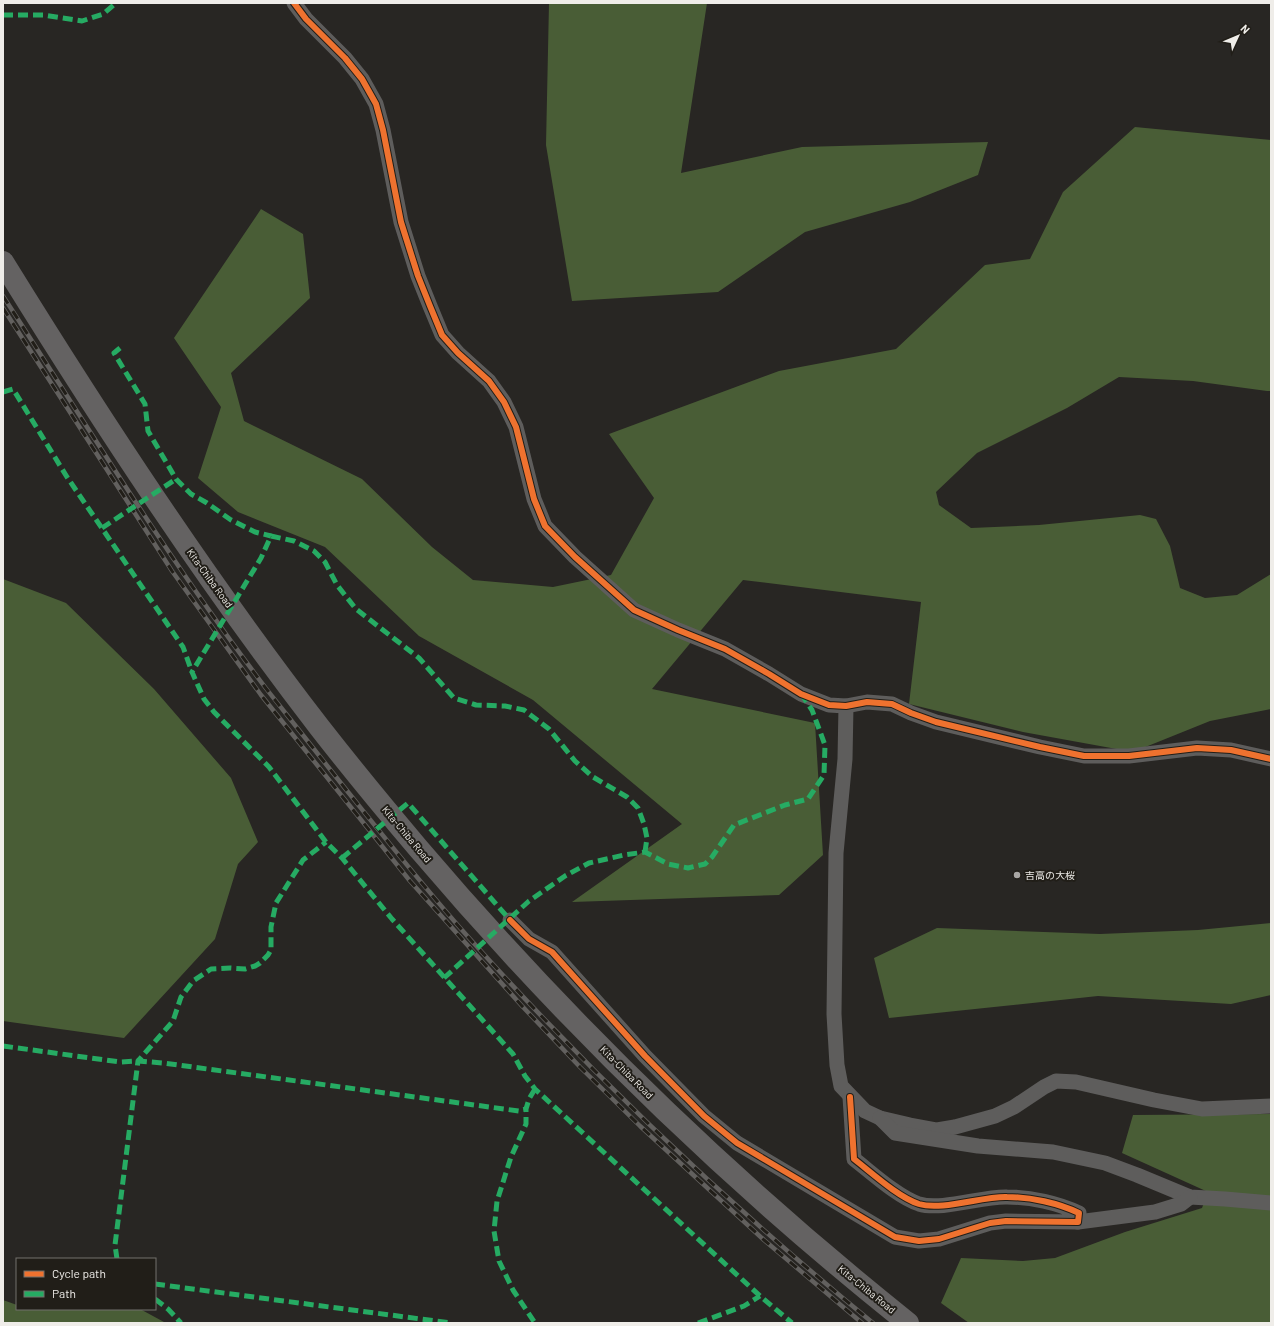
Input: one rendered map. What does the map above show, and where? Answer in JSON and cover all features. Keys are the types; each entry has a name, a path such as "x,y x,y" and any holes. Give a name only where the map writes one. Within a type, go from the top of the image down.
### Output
{"highway":[{"name":"Kita-Chiba Road","path":"3,262 113,437 188,548 321,730 386,810 462,899 539,984 612,1059 693,1138 754,1193 908,1323"}],"street":[{"path":"294,3 306,19 354,69 362,79 376,104 383,130 402,222 418,276 430,306 442,335 458,353 489,381 504,402 516,427 534,499 545,526 575,557 634,610 725,649 809,698 828,705 846,706 867,702 892,704 936,722 1084,756 1129,756 1197,748 1231,750 1269,757"},
{"path":"846,706 845,759 836,853 834,1014 837,1065 841,1086 850,1097 865,1111 880,1118 910,1126 937,1130 955,1127 995,1116 1014,1107 1044,1087 1056,1081 1076,1082 1154,1100 1202,1109 1271,1106"},
{"path":"510,920 529,939 552,952 645,1056 704,1116 737,1143 895,1237 919,1240 939,1239 990,1223 1006,1221 1078,1222 1155,1212 1181,1204 1190,1197"},
{"path":"850,1097 854,1159 907,1199 921,1204 935,1206 1007,1197 1031,1200 1066,1207 1079,1213 1078,1222"},
{"path":"880,1118 895,1133 978,1146 1053,1152 1105,1163 1190,1197 1271,1203"}],"green space":[{"path":"549,3 707,3 681,173 802,147 988,142 978,175 910,202 805,232 718,292 572,301 546,145"},
{"path":"1135,127 1271,140 1271,391 1193,381 1119,377 1067,408 977,453 936,492 939,505 971,528 1039,525 1140,515 1156,519 1170,546 1180,588 1205,598 1237,595 1271,574 1271,709 1210,721 1133,752 1023,732 909,704 921,602 743,580 652,689 815,723 823,855 779,895 572,902 682,824 533,700 419,636 325,547 238,512 198,478 221,407 174,338 261,209 303,234 310,298 231,373 244,421 362,479 432,547 473,580 553,587 611,575 654,498 609,434 779,371 896,349 985,265 1030,259 1063,192"},
{"path":"3,579 66,603 154,689 231,778 258,842 238,864 215,939 124,1038 3,1021"},
{"path":"1271,923 1271,995 1231,1004 1098,996 889,1018 874,958 937,928 1100,934 1198,930"},
{"path":"1271,1114 1271,1323 969,1323 941,1303 961,1258 1023,1261 1055,1258 1125,1232 1202,1208 1208,1192 1122,1153 1133,1115"},
{"path":"3,1300 16,1305 16,1310 142,1310 164,1322 163,1323 3,1323"}],"railway":[{"path":"3,296 132,496 198,595 268,691 390,845 438,902 517,990 614,1090 767,1233 873,1323"},
{"path":"3,308 172,571 261,695 410,881 522,1006 580,1067 640,1126 764,1240 862,1323"}],"marked path":[{"path":"3,15 43,15 82,21 103,14 116,3"},
{"path":"120,348 114,353 145,404 148,431 176,479 191,494 231,520 255,532 271,536"},
{"path":"3,392 13,389 67,477 183,647 192,672"},
{"path":"102,528 176,479"},
{"path":"645,852 647,838 638,808 627,797 593,777 575,761 549,729 524,710 505,706 476,705 454,698 419,658 356,609 337,585 325,562 314,551 294,541 271,536 261,558 192,672 204,699 214,712 269,767 326,842 342,858 392,919 513,1054 525,1076 535,1089 760,1296 792,1323"},
{"path":"444,978 529,901 565,876 589,863 645,852 668,864 688,868 705,864 712,857 734,825 785,805 808,799 824,775 825,745 812,710 802,695"},
{"path":"342,858 408,803 510,920"},
{"path":"117,1258 115,1245 138,1061 173,1021 181,997 193,981 211,969 245,969 255,966 268,955 271,950 271,927 276,903 303,860 326,842"},
{"path":"3,1046 120,1062 138,1061 163,1063 519,1111 526,1109"},
{"path":"535,1089 529,1099 526,1109 526,1124 511,1157 497,1201 494,1231 499,1261 513,1290 535,1323"},
{"path":"156,1284 451,1323"},
{"path":"698,1323 744,1306 760,1296"},
{"path":"156,1300 168,1309 181,1323"}],"cycle path":[{"path":"294,3 306,19 345,58 362,79 376,104 383,130 401,222 418,276 430,306 442,335 458,353 489,381 504,402 516,427 534,499 545,526 575,557 634,610 725,649 801,694 829,705 846,706 867,702 892,704 936,722 1084,756 1129,756 1197,748 1231,750 1271,759"},
{"path":"510,920 529,939 552,952 645,1056 704,1116 737,1143 895,1237 919,1241 939,1239 990,1223 1006,1221 1078,1222 1079,1213 1071,1209 1035,1199 997,1197 939,1206 928,1206 911,1201 885,1184 854,1159 850,1097"}],"place":[{"name":"吉高の大桜","path":"1017,875"}]}
